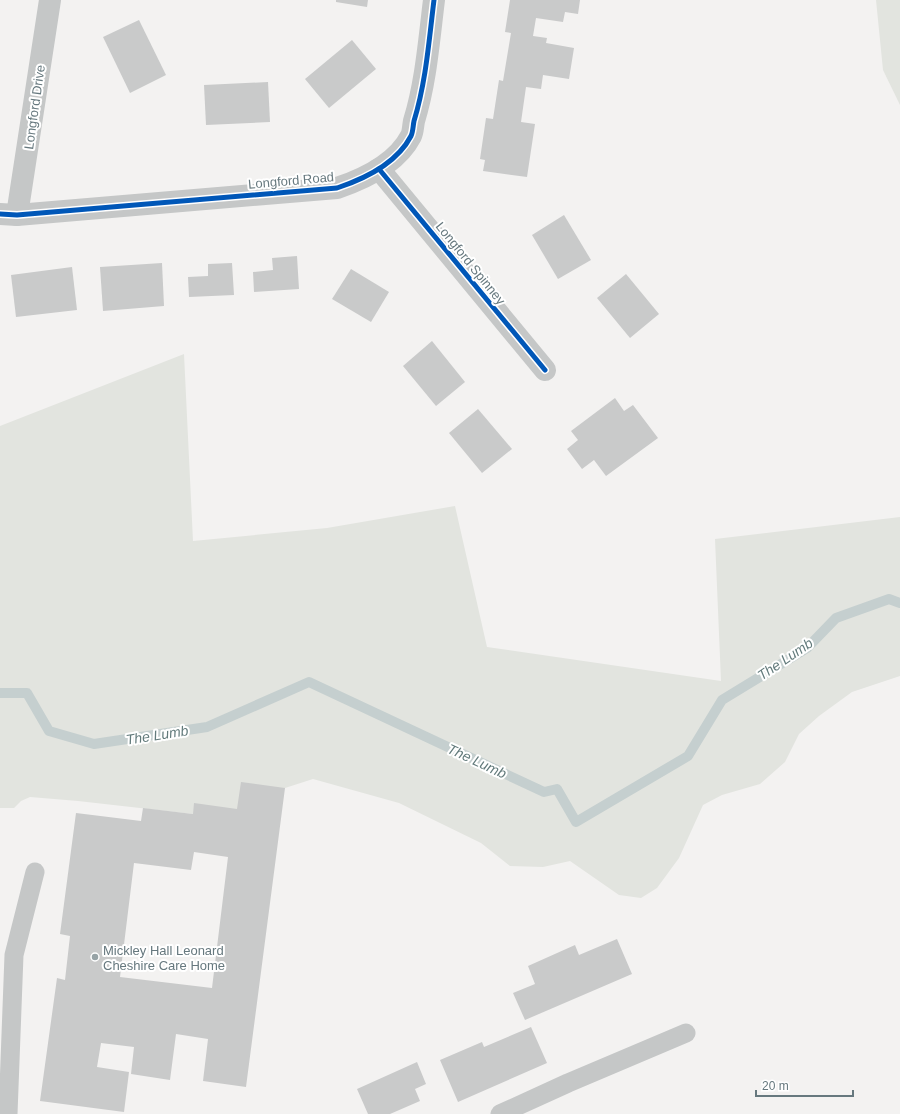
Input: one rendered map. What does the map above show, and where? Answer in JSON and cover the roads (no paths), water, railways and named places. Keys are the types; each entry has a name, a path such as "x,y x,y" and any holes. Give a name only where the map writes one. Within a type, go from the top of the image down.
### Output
{"street":[{"name":"Longford Drive","path":"9,214 50,0"},
{"name":"Longford Road","path":"9,214 337,188 359,181 379,169 399,152 411,136 419,106 434,0"},
{"name":"Longford Spinney","path":"379,169 545,370"}],"lane":[{"path":"8,1114 14,955 35,872"},
{"path":"500,1114 568,1083 686,1033"}],"waterway":[{"name":"The Lumb","path":"0,693 27,693 49,731 94,744 207,727 309,682 544,792 557,789 576,822 688,756 722,700 807,648 836,618 889,599 900,603"}],"place":[{"name":"Mickley Hall Leonard Cheshire Care Home","path":"95,957"}]}
